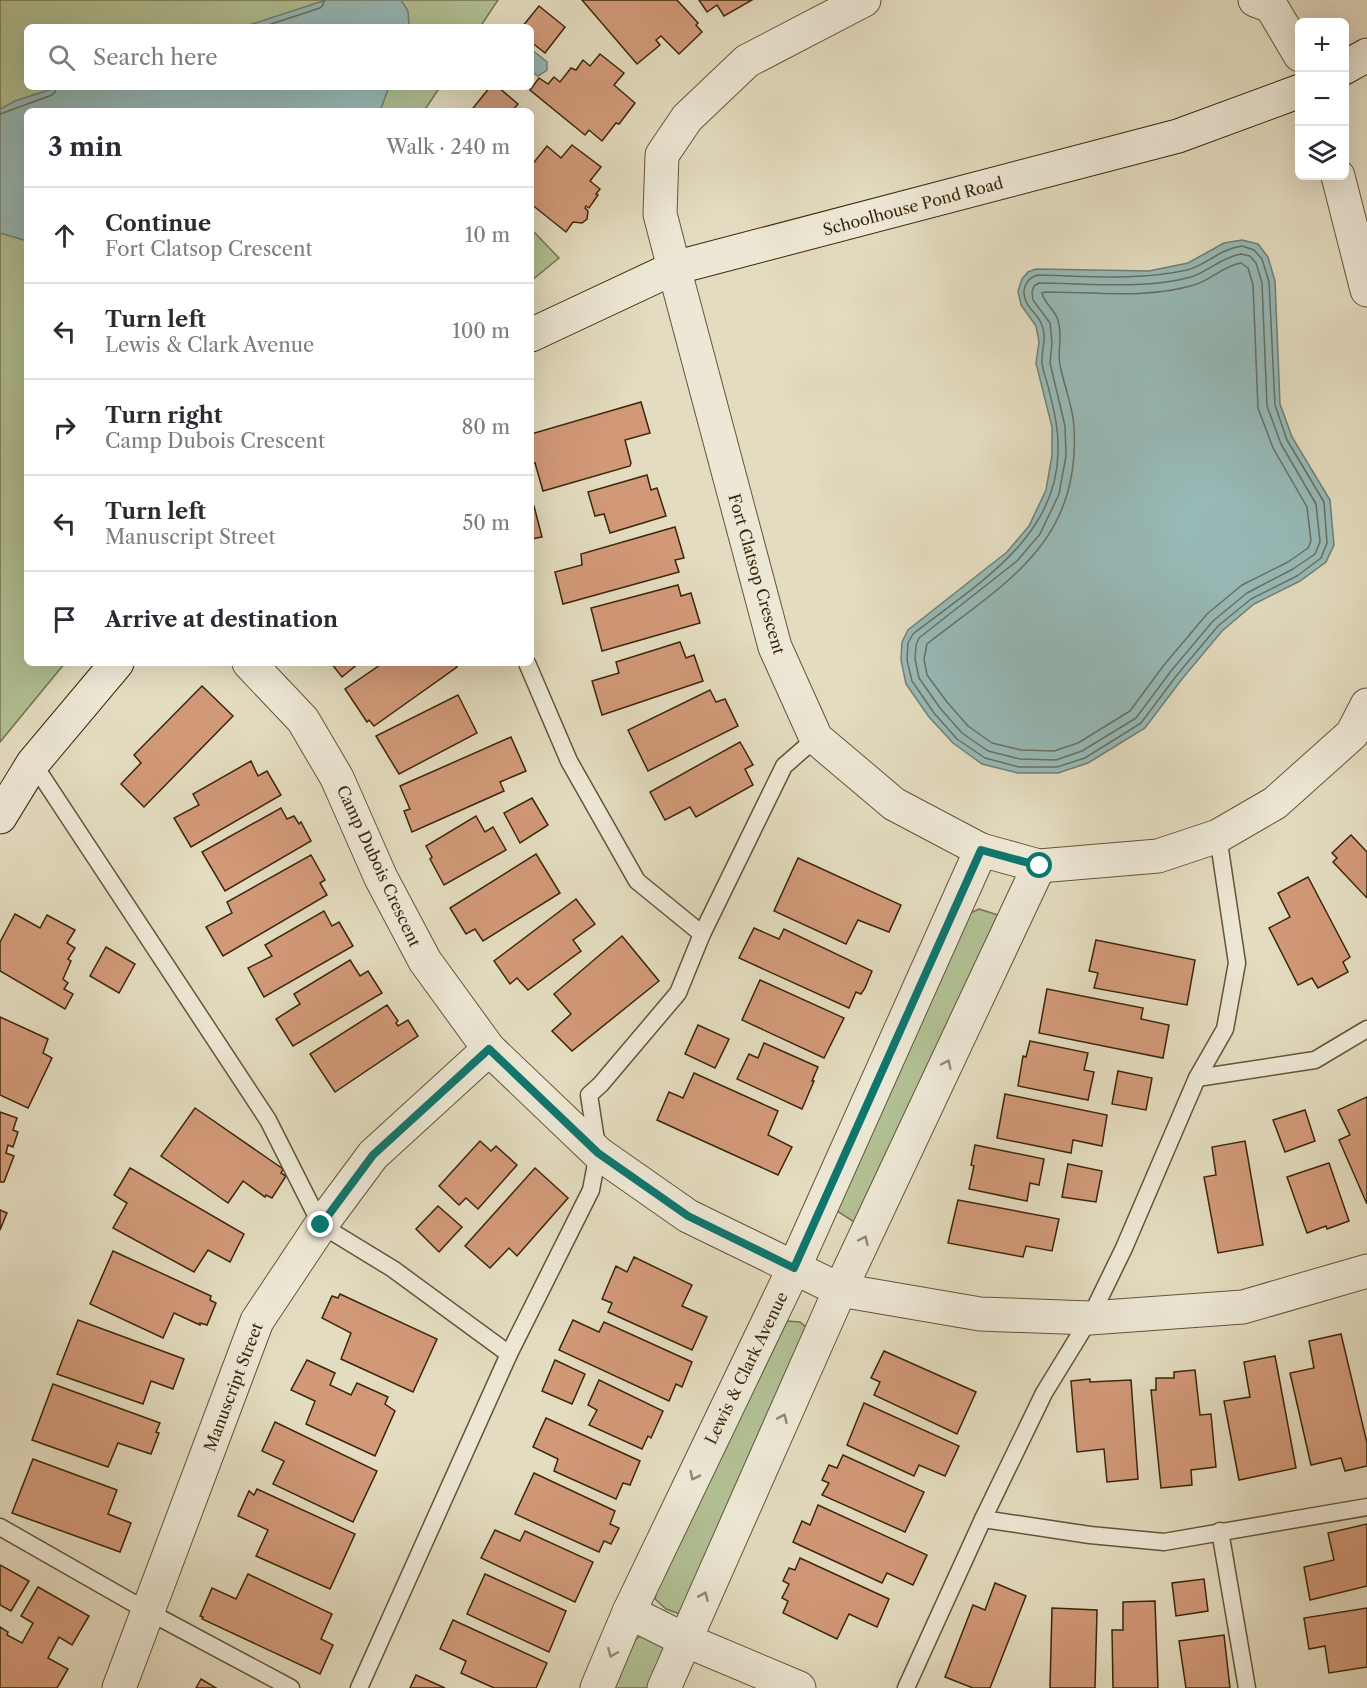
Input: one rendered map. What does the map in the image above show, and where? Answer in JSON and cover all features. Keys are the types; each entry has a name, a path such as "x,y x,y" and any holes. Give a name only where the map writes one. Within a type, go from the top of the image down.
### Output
{"street":[{"name":"Fort Clatsop Crescent","path":"864,0 747,61 687,118 662,155 660,214 674,268 775,647 816,738 894,804 981,850 1040,866 1158,856 1218,837 1275,803 1352,734 1367,705"},
{"path":"1255,0 1271,6 1295,48"},
{"path":"1349,65 1367,55"},
{"name":"Schoolhouse Pond Road","path":"534,334 674,268 1178,136 1295,92"},
{"path":"1339,180 1367,290"},
{"path":"0,817 33,763 114,666"},
{"name":"Camp Dubois Crescent","path":"252,666 303,720 337,778 381,878 424,961 489,1049 598,1153 688,1216 840,1290 980,1314 1090,1318 1243,1307 1367,1270"},
{"name":"Lewis & Clark Avenue","path":"597,1688 629,1612 794,1268 981,850"},
{"path":"664,1688 840,1290 1040,866"},
{"name":"Manuscript Street","path":"119,1688 256,1321 321,1225 373,1155 489,1049"},
{"path":"629,1612 685,1640 799,1688"}],"lane":[{"path":"527,666 569,761 637,882 702,934"},
{"path":"359,1688 508,1354 591,1190 598,1153 589,1095 601,1084 678,993 702,934 784,766 816,738"},
{"path":"33,763 268,1120 321,1225 393,1269 508,1354"},
{"path":"906,1688 983,1519 1044,1393 1090,1318 1124,1248 1197,1078 1225,1029 1237,963 1218,837"},
{"path":"1197,1078 1315,1060 1367,1029"},
{"path":"983,1519 1090,1535 1164,1542 1367,1507"},
{"path":"0,1527 149,1612 291,1688"},
{"path":"1221,1531 1247,1688"}],"green space":[{"path":"0,0 498,0 482,24 24,24 24,90 438,90 426,108 24,108 24,666 63,666 0,742"},
{"path":"534,232 559,258 534,279"},
{"path":"979,909 998,915 854,1222 837,1211 968,914"},
{"path":"787,1321 800,1322 806,1327 680,1614 666,1609 655,1599 657,1589"},
{"path":"643,1634 667,1643 657,1688 613,1688 635,1640"}],"water":[{"path":"326,0 401,0 408,11 409,24 252,24"},
{"path":"534,51 547,62 547,70 538,76 534,73"},
{"path":"49,90 388,90 381,108 24,108 24,240 0,233 0,109 15,101"},
{"path":"1242,240 1258,244 1268,257 1275,281 1280,404 1292,437 1330,500 1334,545 1326,562 1300,581 1254,604 1222,631 1145,728 1088,763 1058,773 1018,773 982,764 953,743 929,717 906,684 901,660 902,642 908,630 1007,552 1029,526 1046,490 1052,455 1052,427 1036,363 1039,342 1036,326 1021,305 1018,291 1022,279 1028,272 1036,269 1149,271 1188,263 1224,243"}],"building":[{"path":"582,0 677,0 698,23 696,25 702,32 679,54 661,36 656,40 660,45 637,64"},
{"path":"699,0 752,0 724,16 717,5 707,12"},
{"path":"539,6 565,27 545,53 534,44 534,24 524,24"},
{"path":"600,54 624,73 614,85 635,103 602,141 589,130 585,135 530,90 534,90 534,85 539,78 548,84 554,77 560,82 571,68 576,70 583,60 590,66"},
{"path":"488,90 502,90 518,104 515,108 473,108"},
{"path":"572,145 601,167 590,181 600,189 589,208 586,206 585,208 588,211 587,219 582,223 573,222 566,232 534,206 534,162 547,146 561,158"},
{"path":"641,402 650,433 625,440 630,466 543,491 534,463 534,433"},
{"path":"647,475 651,490 657,488 666,516 610,533 604,514 595,516 588,492"},
{"path":"534,506 542,537 534,538"},
{"path":"675,527 684,558 675,560 679,572 563,604 555,572 582,565 581,554"},
{"path":"678,585 681,596 691,593 700,623 602,651 591,608"},
{"path":"680,642 686,658 694,655 703,681 602,715 592,681 619,673 616,662"},
{"path":"333,666 355,666 342,677"},
{"path":"379,666 457,667 374,726 369,720 367,722 345,689"},
{"path":"202,686 233,716 144,807 121,784 141,763 134,755"},
{"path":"710,690 716,702 725,699 738,726 648,771 628,730"},
{"path":"458,695 477,733 399,774 376,736"},
{"path":"511,737 526,771 500,782 504,791 412,832 404,811 410,809 400,786"},
{"path":"740,742 753,765 745,769 753,785 696,817 690,807 665,820 650,792"},
{"path":"251,761 258,776 267,771 281,795 191,847 174,818 199,805 193,794"},
{"path":"532,798 548,825 520,843 504,813"},
{"path":"281,808 287,819 294,816 299,824 301,822 311,841 225,891 202,852"},
{"path":"476,816 485,832 493,827 506,850 444,885 430,859 432,857 426,846"},
{"path":"1351,835 1367,852 1367,898 1333,862 1337,858 1332,853"},
{"path":"536,854 560,893 483,941 475,929 466,934 450,908"},
{"path":"311,855 325,880 320,883 327,895 223,956 206,927 232,913 227,902"},
{"path":"798,858 901,905 889,932 858,920 846,944 774,911"},
{"path":"1308,877 1350,957 1343,962 1348,972 1318,988 1312,978 1298,985 1269,928 1290,917 1278,893"},
{"path":"576,899 595,924 573,940 581,951 528,990 517,978 510,984 494,961"},
{"path":"324,911 332,926 339,922 353,946 264,997 248,968 272,956 265,945"},
{"path":"15,914 40,928 47,915 75,930 67,943 75,948 68,959 71,961 63,979 68,983 64,989 73,994 65,1009 0,971 0,942"},
{"path":"754,928 779,939 784,929 872,971 865,988 861,994 856,992 849,1008 739,958"},
{"path":"622,936 659,981 572,1051 552,1031 571,1014 554,994"},
{"path":"1096,940 1195,960 1187,1005 1094,988 1098,973 1089,971"},
{"path":"106,947 135,964 119,993 90,976"},
{"path":"350,960 360,976 368,971 382,993 293,1046 276,1019 300,1004 294,994"},
{"path":"760,980 844,1018 824,1058 742,1020"},
{"path":"1047,989 1143,1008 1141,1019 1169,1025 1163,1058 1039,1033"},
{"path":"387,1005 398,1021 396,1023 398,1026 408,1020 418,1036 335,1092 310,1054"},
{"path":"0,1017 48,1039 43,1053 52,1058 28,1108 0,1095"},
{"path":"698,1025 729,1039 715,1068 685,1054"},
{"path":"1030,1041 1088,1053 1084,1070 1094,1072 1088,1100 1018,1086 1023,1056 1026,1057"},
{"path":"764,1043 818,1067 802,1109 737,1079 749,1054 758,1058"},
{"path":"1118,1071 1152,1078 1146,1110 1112,1104"},
{"path":"694,1073 778,1111 768,1135 792,1147 778,1175 657,1120 669,1092 683,1098"},
{"path":"1005,1094 1107,1115 1102,1146 1073,1140 1071,1153 997,1138"},
{"path":"1367,1097 1367,1204 1339,1140 1350,1135 1338,1110"},
{"path":"195,1108 283,1169 281,1173 286,1176 272,1198 266,1195 265,1197 243,1181 228,1203 161,1156"},
{"path":"1305,1110 1315,1141 1285,1152 1273,1120"},
{"path":"0,1112 17,1118 13,1130 18,1132 13,1147 8,1145 6,1153 14,1156 4,1182 0,1182"},
{"path":"480,1141 491,1151 496,1146 517,1165 478,1209 466,1198 459,1205 439,1186"},
{"path":"1245,1141 1263,1245 1218,1253 1204,1177 1216,1175 1212,1147"},
{"path":"975,1145 1044,1159 1039,1185 1030,1183 1027,1201 969,1189 974,1166 971,1165"},
{"path":"1329,1163 1349,1221 1307,1233 1287,1177"},
{"path":"1068,1164 1102,1171 1096,1202 1062,1197"},
{"path":"130,1168 244,1234 230,1262 208,1250 194,1272 113,1228 127,1203 114,1195"},
{"path":"535,1168 568,1198 517,1256 509,1248 490,1268 465,1246"},
{"path":"958,1200 1059,1219 1052,1251 1026,1246 1023,1257 948,1243"},
{"path":"438,1206 462,1227 439,1252 416,1229"},
{"path":"0,1210 7,1213 0,1230"},
{"path":"113,1251 211,1296 210,1300 216,1303 207,1325 200,1323 200,1325 174,1313 163,1338 90,1304"},
{"path":"634,1257 692,1285 682,1306 707,1317 692,1350 608,1312 612,1303 602,1299 616,1266 627,1272"},
{"path":"340,1294 437,1339 413,1392 341,1359 351,1333 322,1318 332,1296 338,1298"},
{"path":"78,1320 184,1359 173,1389 151,1381 143,1404 57,1374"},
{"path":"573,1320 599,1332 604,1322 692,1362 682,1387 676,1384 669,1401 559,1350"},
{"path":"1341,1334 1367,1443 1367,1466 1345,1471 1341,1458 1311,1465 1290,1373 1314,1368 1309,1341"},
{"path":"884,1351 976,1392 957,1434 874,1395 880,1382 871,1378"},
{"path":"1275,1356 1296,1468 1239,1480 1224,1401 1250,1397 1244,1362"},
{"path":"307,1360 335,1373 330,1385 351,1395 357,1383 388,1397 385,1404 395,1411 375,1456 306,1424 315,1401 291,1390"},
{"path":"555,1360 585,1374 572,1404 542,1391"},
{"path":"1195,1370 1200,1415 1211,1414 1216,1467 1191,1470 1192,1485 1161,1488 1151,1390 1156,1390 1156,1378 1174,1378 1174,1372"},
{"path":"1090,1379 1090,1382 1131,1380 1138,1479 1107,1482 1104,1449 1077,1452 1071,1381"},
{"path":"599,1380 663,1411 651,1438 648,1436 642,1449 589,1425 597,1410 588,1405"},
{"path":"53,1384 160,1423 156,1432 159,1433 151,1454 118,1443 108,1467 32,1440"},
{"path":"864,1403 959,1446 945,1476 919,1465 914,1476 847,1445"},
{"path":"546,1418 640,1461 630,1485 623,1483 616,1499 554,1471 558,1459 533,1447"},
{"path":"275,1422 377,1471 353,1522 273,1484 284,1461 262,1451"},
{"path":"843,1455 924,1492 905,1532 822,1495 829,1483 822,1480 829,1465 837,1468"},
{"path":"33,1459 117,1490 108,1514 131,1523 120,1552 12,1513"},
{"path":"534,1473 615,1511 610,1524 619,1528 611,1544 604,1541 599,1552 515,1514"},
{"path":"257,1489 355,1534 330,1589 256,1556 268,1530 238,1516 249,1491 254,1495"},
{"path":"818,1505 927,1555 913,1585 887,1573 882,1583 793,1542 802,1521 810,1525"},
{"path":"1367,1524 1367,1586 1310,1600 1304,1567 1334,1560 1328,1533"},
{"path":"495,1530 520,1541 525,1531 593,1562 575,1602 481,1558"},
{"path":"800,1558 889,1599 877,1627 849,1614 837,1639 783,1613 788,1601 782,1598 789,1584 783,1581 789,1568 795,1570"},
{"path":"0,1565 29,1581 11,1611 0,1605"},
{"path":"248,1574 332,1614 321,1639 333,1645 320,1674 202,1619 203,1617 200,1616 212,1588 236,1599"},
{"path":"485,1574 566,1611 549,1652 467,1614"},
{"path":"1204,1579 1208,1611 1176,1616 1172,1583"},
{"path":"995,1583 1026,1596 990,1688 973,1688 945,1677 973,1605 985,1610"},
{"path":"38,1587 89,1616 72,1645 59,1637 48,1658 68,1669 57,1688 0,1688 0,1627 8,1632 7,1635 22,1643 33,1623 21,1616"},
{"path":"1155,1601 1158,1688 1113,1688 1112,1630 1123,1630 1123,1602"},
{"path":"1052,1608 1097,1610 1095,1688 1050,1688"},
{"path":"1367,1608 1367,1667 1329,1673 1325,1646 1309,1649 1304,1618"},
{"path":"453,1620 547,1663 536,1688 494,1688 461,1673 466,1661 440,1649"},
{"path":"1224,1635 1230,1688 1186,1688 1179,1641"},
{"path":"416,1675 445,1688 410,1688"},
{"path":"201,1679 216,1688 196,1688"}],"route":[{"path":"321,1225 373,1155 489,1049 598,1153 688,1216 794,1268 981,850 1040,866"}]}
